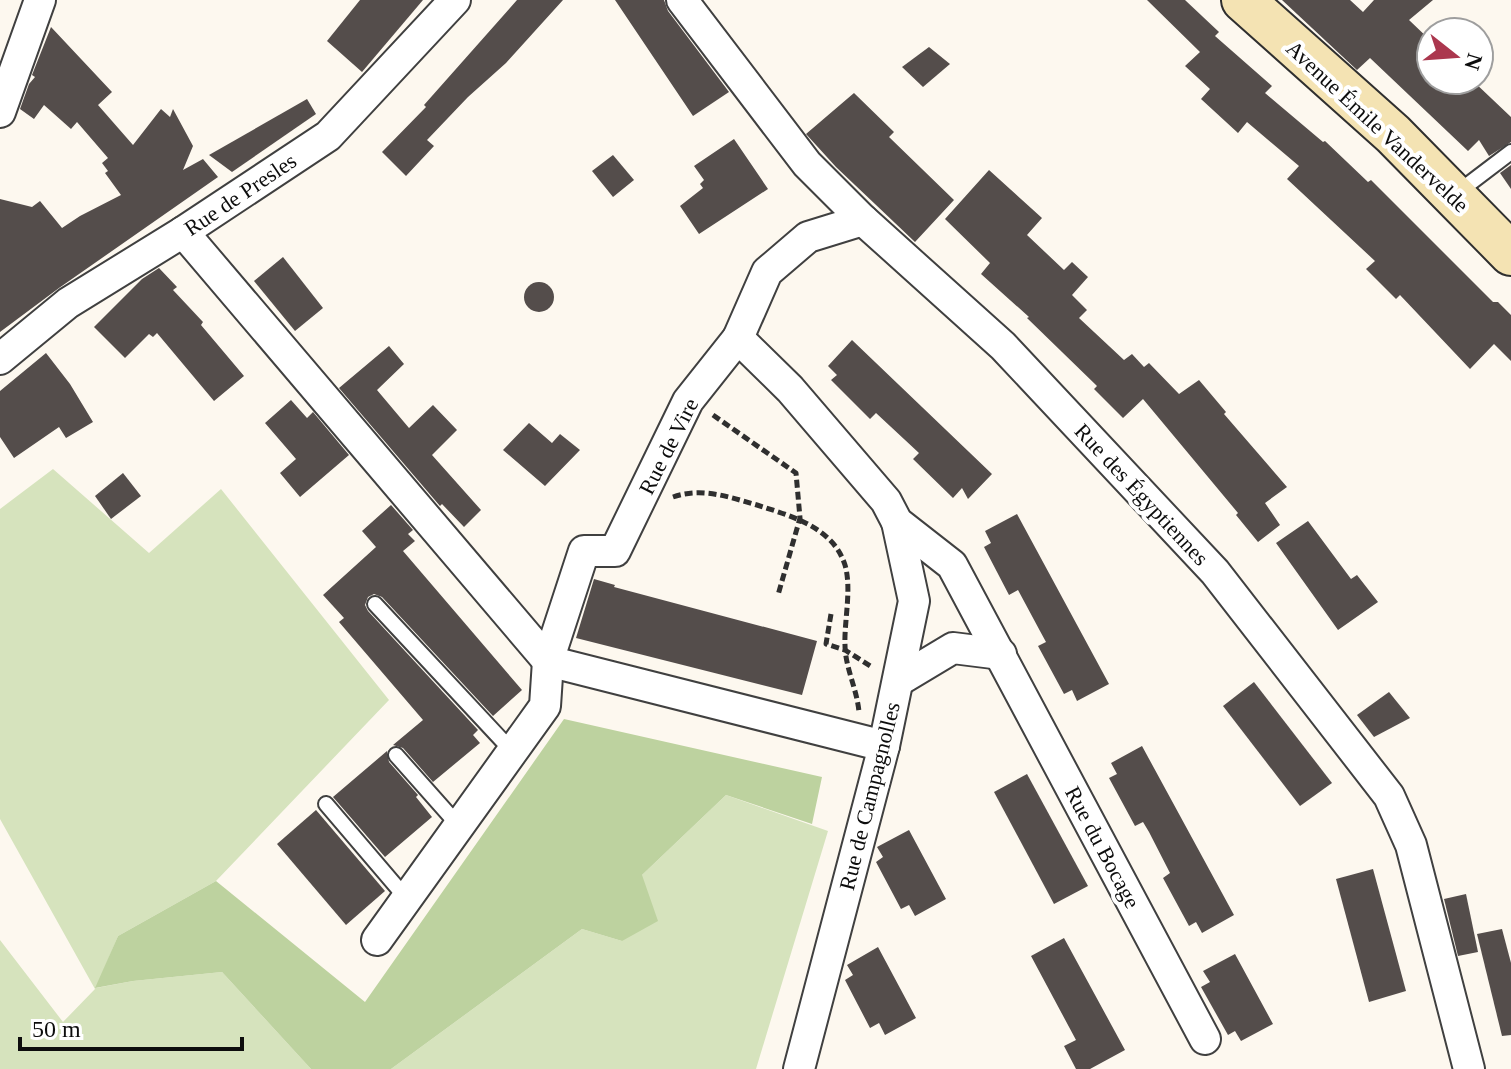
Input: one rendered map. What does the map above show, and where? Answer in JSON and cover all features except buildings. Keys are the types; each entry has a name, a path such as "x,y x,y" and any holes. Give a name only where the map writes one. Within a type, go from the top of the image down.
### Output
{"main road":[{"name":"Avenue Émile Vandervelde","path":"1243,0 1393,134 1511,254"}],"street":[{"path":"0,112 40,0"},
{"name":"Rue de Presles","path":"0,359 68,303 183,232 328,136 455,0"},
{"name":"Rue des Égyptiennes","path":"682,0 807,164 863,220 1003,346 1215,572 1389,796 1411,845 1469,1069"},
{"name":"Rue de Vire","path":"377,940 545,706 548,661 584,551 615,551 688,401 738,338 767,272 808,237 863,220"},
{"path":"183,232 548,661 873,743"},
{"name":"Rue du Bocage","path":"738,338 809,411 886,501 897,522 952,565 1205,1039"},
{"name":"Rue de Campagnolles","path":"799,1069 873,743 898,681 914,601 897,522"},
{"path":"898,681 953,648 1001,654"}],"lane":[{"path":"1453,195 1511,152"},
{"path":"375,604 512,751"},
{"path":"396,755 459,826"},
{"path":"326,804 407,899"}],"path":[{"path":"688,401 727,422 796,473 800,518 778,595"},
{"path":"643,494 662,500 686,492 715,493 800,518 828,537 845,565 845,650 873,743"},
{"path":"831,614 826,644 845,650 898,681"}],"green space":[{"path":"53,469 149,553 221,489 389,700 216,881 118,936 96,988 222,972 311,1069 0,1069 0,940 63,1022 95,989 0,819 0,509"},
{"path":"564,719 822,777 812,824 726,795 642,875 658,921 622,941 582,929 391,1069 311,1069 222,972 95,988 118,936 216,881 365,1002"},
{"path":"726,795 828,831 756,1069 391,1069 582,929 622,941 642,875"}]}
